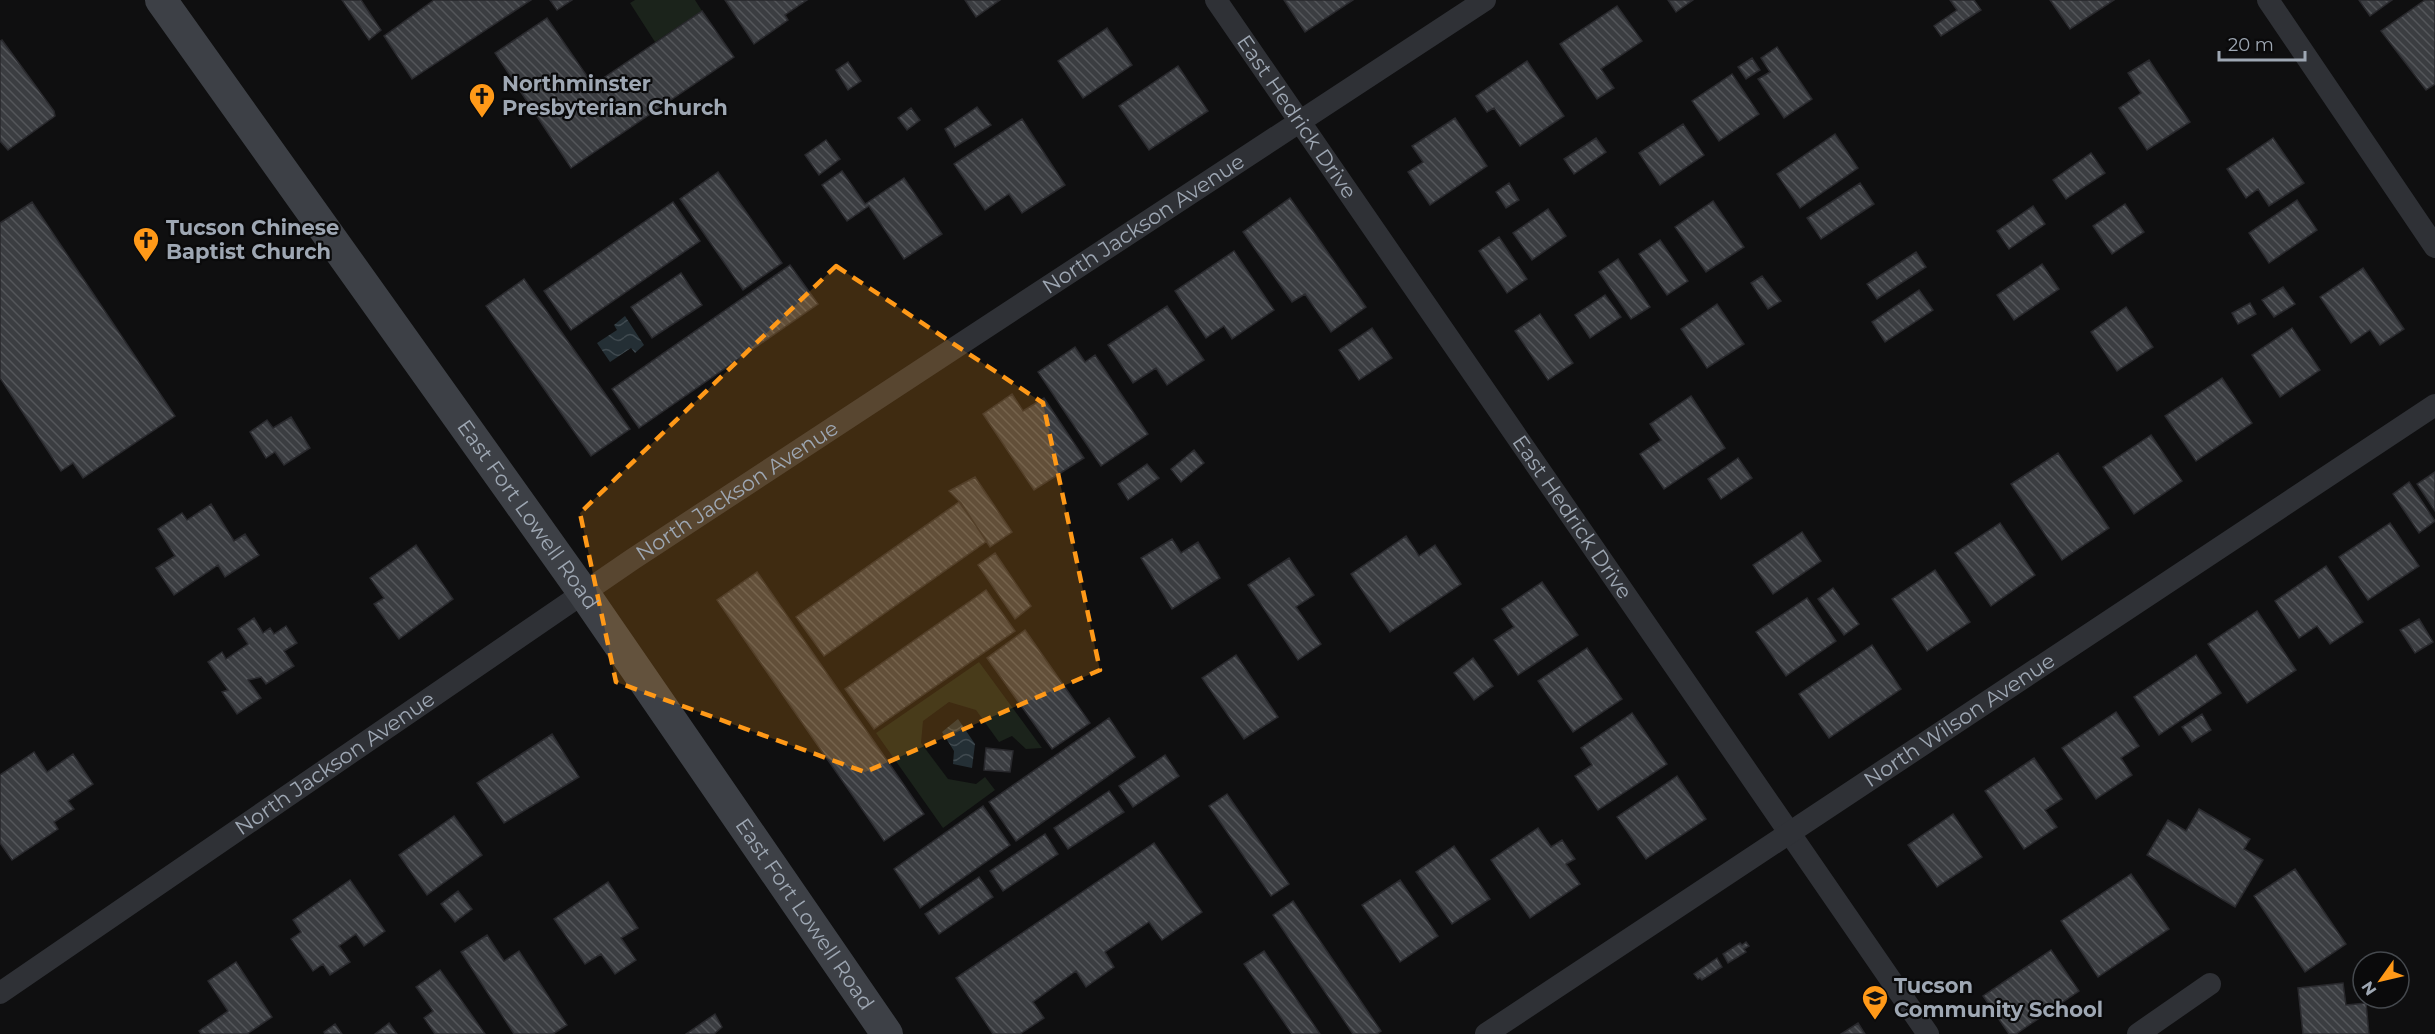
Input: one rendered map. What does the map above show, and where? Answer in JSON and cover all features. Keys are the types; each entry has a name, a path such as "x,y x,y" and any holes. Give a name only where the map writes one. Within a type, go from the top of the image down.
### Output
{"main road":[{"name":"East Fort Lowell Road","path":"161,0 583,592 887,1034"}],"street":[{"name":"East Hedrick Drive","path":"1216,0 1929,1034"},
{"name":"North Jackson Avenue","path":"0,993 583,592 1485,0"},
{"path":"2268,0 2435,246"},
{"name":"North Wilson Avenue","path":"1486,1034 2435,405"},
{"path":"2138,1034 2210,984"}],"highlighted area":[{"path":"836,266 1043,403 1100,670 865,772 616,682 580,513"}],"shaded area":[{"path":"635,0 695,0 702,11 655,42 630,3"},
{"path":"979,662 1042,748 1026,749 1012,736 999,742 976,710 949,702 923,721 921,743 948,779 976,784 985,777 995,790 943,828 876,733"}],"water":[{"path":"625,316 644,345 635,353 631,348 610,362 597,343 617,330 614,325"},
{"path":"958,719 975,744 972,768 953,764 954,751 942,732"}],"building":[{"path":"342,0 361,0 381,30 369,40"},
{"path":"434,0 531,0 412,79 384,36"},
{"path":"550,0 572,0 557,10"},
{"path":"725,0 807,0 785,15 788,20 754,44"},
{"path":"965,0 1000,0 976,17"},
{"path":"1284,0 1353,0 1305,32"},
{"path":"1668,0 1693,0 1676,12"},
{"path":"1950,0 1974,0 1981,10 1941,36 1934,26 1957,10"},
{"path":"2050,0 2114,0 2070,29"},
{"path":"2359,0 2392,0 2370,16"},
{"path":"2425,0 2435,0 2435,84 2426,90 2381,31"},
{"path":"1617,6 1642,41 1601,69 1614,88 1597,99 1560,44"},
{"path":"702,11 734,57 571,168 495,53 547,18 593,85"},
{"path":"1107,28 1132,65 1083,98 1058,61"},
{"path":"2,40 54,111 55,116 8,150 0,141 0,41"},
{"path":"1777,47 1812,99 1784,118 1758,79 1770,72 1761,58"},
{"path":"1752,58 1760,70 1746,79 1738,67"},
{"path":"2149,60 2190,122 2147,150 2119,108 2141,93 2128,73"},
{"path":"1527,61 1564,116 1520,146 1494,108 1487,112 1476,96"},
{"path":"848,62 861,81 848,90 836,70"},
{"path":"1178,66 1208,111 1149,150 1119,106"},
{"path":"1732,74 1759,114 1719,141 1692,101"},
{"path":"977,107 991,125 955,147 945,129"},
{"path":"911,108 920,120 907,130 898,118"},
{"path":"1455,118 1487,166 1430,205 1408,172 1423,162 1412,146"},
{"path":"1022,119 1065,185 1022,213 1009,194 985,210 954,164"},
{"path":"1683,124 1704,155 1660,185 1639,153"},
{"path":"1835,134 1858,168 1800,208 1777,174"},
{"path":"1596,138 1606,152 1574,174 1564,159"},
{"path":"2273,138 2304,183 2269,206 2258,189 2246,198 2227,169"},
{"path":"826,140 840,159 819,175 805,155"},
{"path":"2091,153 2105,173 2066,199 2053,180"},
{"path":"842,171 865,204 904,178 942,234 904,259 869,206 847,221 822,185"},
{"path":"718,172 782,263 743,290 680,199"},
{"path":"1509,183 1519,200 1506,208 1496,192"},
{"path":"1860,183 1874,204 1821,239 1807,218"},
{"path":"1290,198 1366,307 1331,332 1305,294 1292,302 1243,232"},
{"path":"2297,200 2317,230 2269,263 2249,233"},
{"path":"1713,201 1744,247 1706,272 1675,227"},
{"path":"32,202 175,416 83,478 73,463 61,471 0,378 0,223"},
{"path":"673,202 700,241 571,330 544,291"},
{"path":"2125,204 2144,232 2112,254 2093,226"},
{"path":"2033,206 2045,224 2009,249 1997,231"},
{"path":"1548,209 1566,236 1532,260 1513,233"},
{"path":"1499,237 1527,279 1507,293 1479,251"},
{"path":"1660,240 1688,281 1667,295 1639,254"},
{"path":"1234,251 1274,310 1232,339 1224,326 1206,338 1175,291"},
{"path":"1916,252 1926,267 1877,299 1867,284"},
{"path":"1618,259 1650,307 1631,319 1599,272"},
{"path":"2042,264 2059,289 2014,320 1997,295"},
{"path":"790,265 818,304 639,428 612,389"},
{"path":"2363,268 2404,329 2380,345 2370,330 2351,343 2320,297"},
{"path":"681,273 702,305 652,338 631,307"},
{"path":"1762,276 1781,301 1768,309 1751,283"},
{"path":"524,279 630,429 591,456 486,306"},
{"path":"2283,287 2295,304 2274,317 2262,300"},
{"path":"1919,290 1933,310 1885,342 1872,322"},
{"path":"1605,295 1621,317 1590,338 1575,315"},
{"path":"2250,303 2256,314 2238,324 2232,313"},
{"path":"1717,304 1744,344 1707,368 1681,329"},
{"path":"1167,306 1204,360 1167,385 1156,368 1133,383 1108,345"},
{"path":"2126,307 2153,347 2117,371 2091,332"},
{"path":"1540,314 1573,363 1548,380 1515,331"},
{"path":"1372,328 1392,358 1359,380 1339,350"},
{"path":"2292,328 2320,370 2280,397 2252,355"},
{"path":"1075,347 1085,362 1095,355 1148,434 1101,466 1038,372"},
{"path":"2222,378 2252,423 2196,461 2165,416"},
{"path":"1012,394 1023,411 1044,398 1084,458 1034,490 983,414"},
{"path":"1691,396 1725,448 1664,489 1640,454 1661,440 1650,424"},
{"path":"291,417 310,448 284,465 275,452 266,458 250,432 267,420 273,428"},
{"path":"2151,435 2182,481 2134,514 2103,467"},
{"path":"1194,450 1204,463 1181,482 1171,469"},
{"path":"2058,453 2109,528 2062,560 2011,484"},
{"path":"1738,458 1752,478 1721,499 1708,479"},
{"path":"1147,464 1159,478 1128,500 1118,484"},
{"path":"2435,472 2435,511 2417,484"},
{"path":"975,477 1012,532 990,547 961,503 949,491"},
{"path":"2409,482 2435,521 2419,533 2393,494"},
{"path":"959,502 987,541 824,656 796,617"},
{"path":"211,504 234,541 245,534 259,555 225,577 218,565 174,595 156,568 175,556 158,529 182,513 187,520"},
{"path":"2000,523 2035,575 1991,606 1955,553"},
{"path":"2390,523 2419,566 2368,600 2339,557"},
{"path":"1802,532 1821,561 1773,594 1753,565"},
{"path":"1406,536 1419,556 1435,545 1461,584 1390,632 1351,574"},
{"path":"1172,539 1181,553 1198,542 1220,578 1172,609 1141,558"},
{"path":"416,545 453,599 399,639 374,604 384,598 370,578"},
{"path":"995,553 1031,606 1015,619 978,565"},
{"path":"1289,558 1314,595 1296,607 1321,644 1298,660 1248,585"},
{"path":"2326,566 2363,622 2330,644 2317,626 2299,638 2275,601"},
{"path":"1935,570 1970,622 1927,651 1892,599"},
{"path":"757,572 924,814 884,841 717,600"},
{"path":"1542,582 1578,635 1518,675 1494,640 1514,627 1502,609"},
{"path":"1833,588 1859,624 1844,635 1818,599"},
{"path":"986,590 1015,631 874,729 845,689"},
{"path":"1807,598 1836,641 1786,676 1756,632"},
{"path":"2257,611 2296,670 2247,703 2208,644"},
{"path":"254,618 263,633 270,628 274,634 286,626 297,643 284,651 294,666 266,684 261,677 248,680 261,698 237,714 222,692 228,690 208,662 222,652 226,659 248,644 238,629"},
{"path":"2419,619 2433,642 2415,653 2400,630"},
{"path":"1025,630 1090,723 1052,749 987,658"},
{"path":"1872,645 1901,689 1829,738 1799,694"},
{"path":"1587,648 1622,699 1573,732 1538,681"},
{"path":"1236,655 1278,717 1244,739 1202,678"},
{"path":"2196,655 2221,693 2159,735 2134,697"},
{"path":"1473,658 1493,686 1474,700 1454,673"},
{"path":"2116,712 2139,746 2121,758 2132,775 2096,799 2062,748"},
{"path":"1632,713 1667,764 1598,810 1575,776 1592,765 1581,748"},
{"path":"2202,714 2211,730 2192,742 2182,727"},
{"path":"1109,718 1135,757 1016,841 989,802"},
{"path":"552,734 579,777 504,823 477,783"},
{"path":"986,748 1013,751 1010,772 984,770"},
{"path":"34,752 47,772 73,754 93,784 68,801 74,809 54,822 58,829 12,860 0,843 0,775"},
{"path":"1165,755 1179,776 1133,807 1119,786"},
{"path":"2034,758 2062,799 2045,810 2057,827 2024,849 1985,791"},
{"path":"1677,776 1706,819 1646,859 1617,817"},
{"path":"1109,791 1124,812 1068,849 1054,828"},
{"path":"1227,794 1289,884 1271,896 1209,806"},
{"path":"983,806 1010,845 920,908 894,869"},
{"path":"2199,809 2250,839 2244,849 2263,860 2235,907 2147,855 2168,820 2186,831"},
{"path":"1953,814 1982,857 1937,887 1908,845"},
{"path":"454,816 482,855 427,895 399,855"},
{"path":"1538,828 1551,847 1562,840 1575,859 1566,864 1580,884 1530,918 1491,860"},
{"path":"1045,834 1058,854 1003,891 990,871"},
{"path":"1154,843 1202,912 1162,940 1149,922 1105,952 1114,967 1086,987 1076,971 1033,1002 1044,1018 1020,1034 993,1034 956,978"},
{"path":"1454,846 1490,899 1452,924 1416,872"},
{"path":"2295,869 2346,944 2305,972 2254,896"},
{"path":"2131,874 2169,929 2098,977 2061,921"},
{"path":"979,877 993,897 939,934 925,914"},
{"path":"350,880 385,931 364,946 356,934 339,946 350,962 330,975 323,964 313,971 291,939 301,932 293,920"},
{"path":"1400,880 1438,936 1400,962 1362,905"},
{"path":"608,882 638,928 621,938 636,960 615,974 601,954 585,964 554,919"},
{"path":"458,891 472,909 455,922 441,904"},
{"path":"1293,901 1381,1031 1377,1034 1353,1034 1273,915"},
{"path":"487,935 504,961 519,951 567,1025 553,1034 514,1034 461,952"},
{"path":"1746,942 1749,946 1744,949 1746,952 1728,963 1723,954 1740,943 1742,945"},
{"path":"2051,950 2079,991 2016,1034 2009,1034 1983,996"},
{"path":"1264,951 1320,1034 1292,1034 1244,964"},
{"path":"1717,958 1722,967 1702,980 1698,979 1694,974"},
{"path":"236,962 272,1017 247,1034 201,1034 199,1031 228,1011 208,981"},
{"path":"440,970 485,1034 435,1034 424,1018 433,1011 416,987"},
{"path":"2343,983 2346,1005 2351,1004 2351,1010 2367,1010 2369,1034 2303,1034 2298,988"},
{"path":"715,1014 722,1027 714,1034 686,1034"},
{"path":"389,1023 397,1034 375,1034"},
{"path":"1858,1023 1865,1034 1841,1034"},
{"path":"335,1024 342,1034 325,1034 324,1032"}],"place":[{"name":"Northminster Presbyterian Church","path":"482,119"},
{"name":"Tucson Chinese Baptist Church","path":"146,263"},
{"name":"Tucson Community School","path":"1875,1021"}]}
